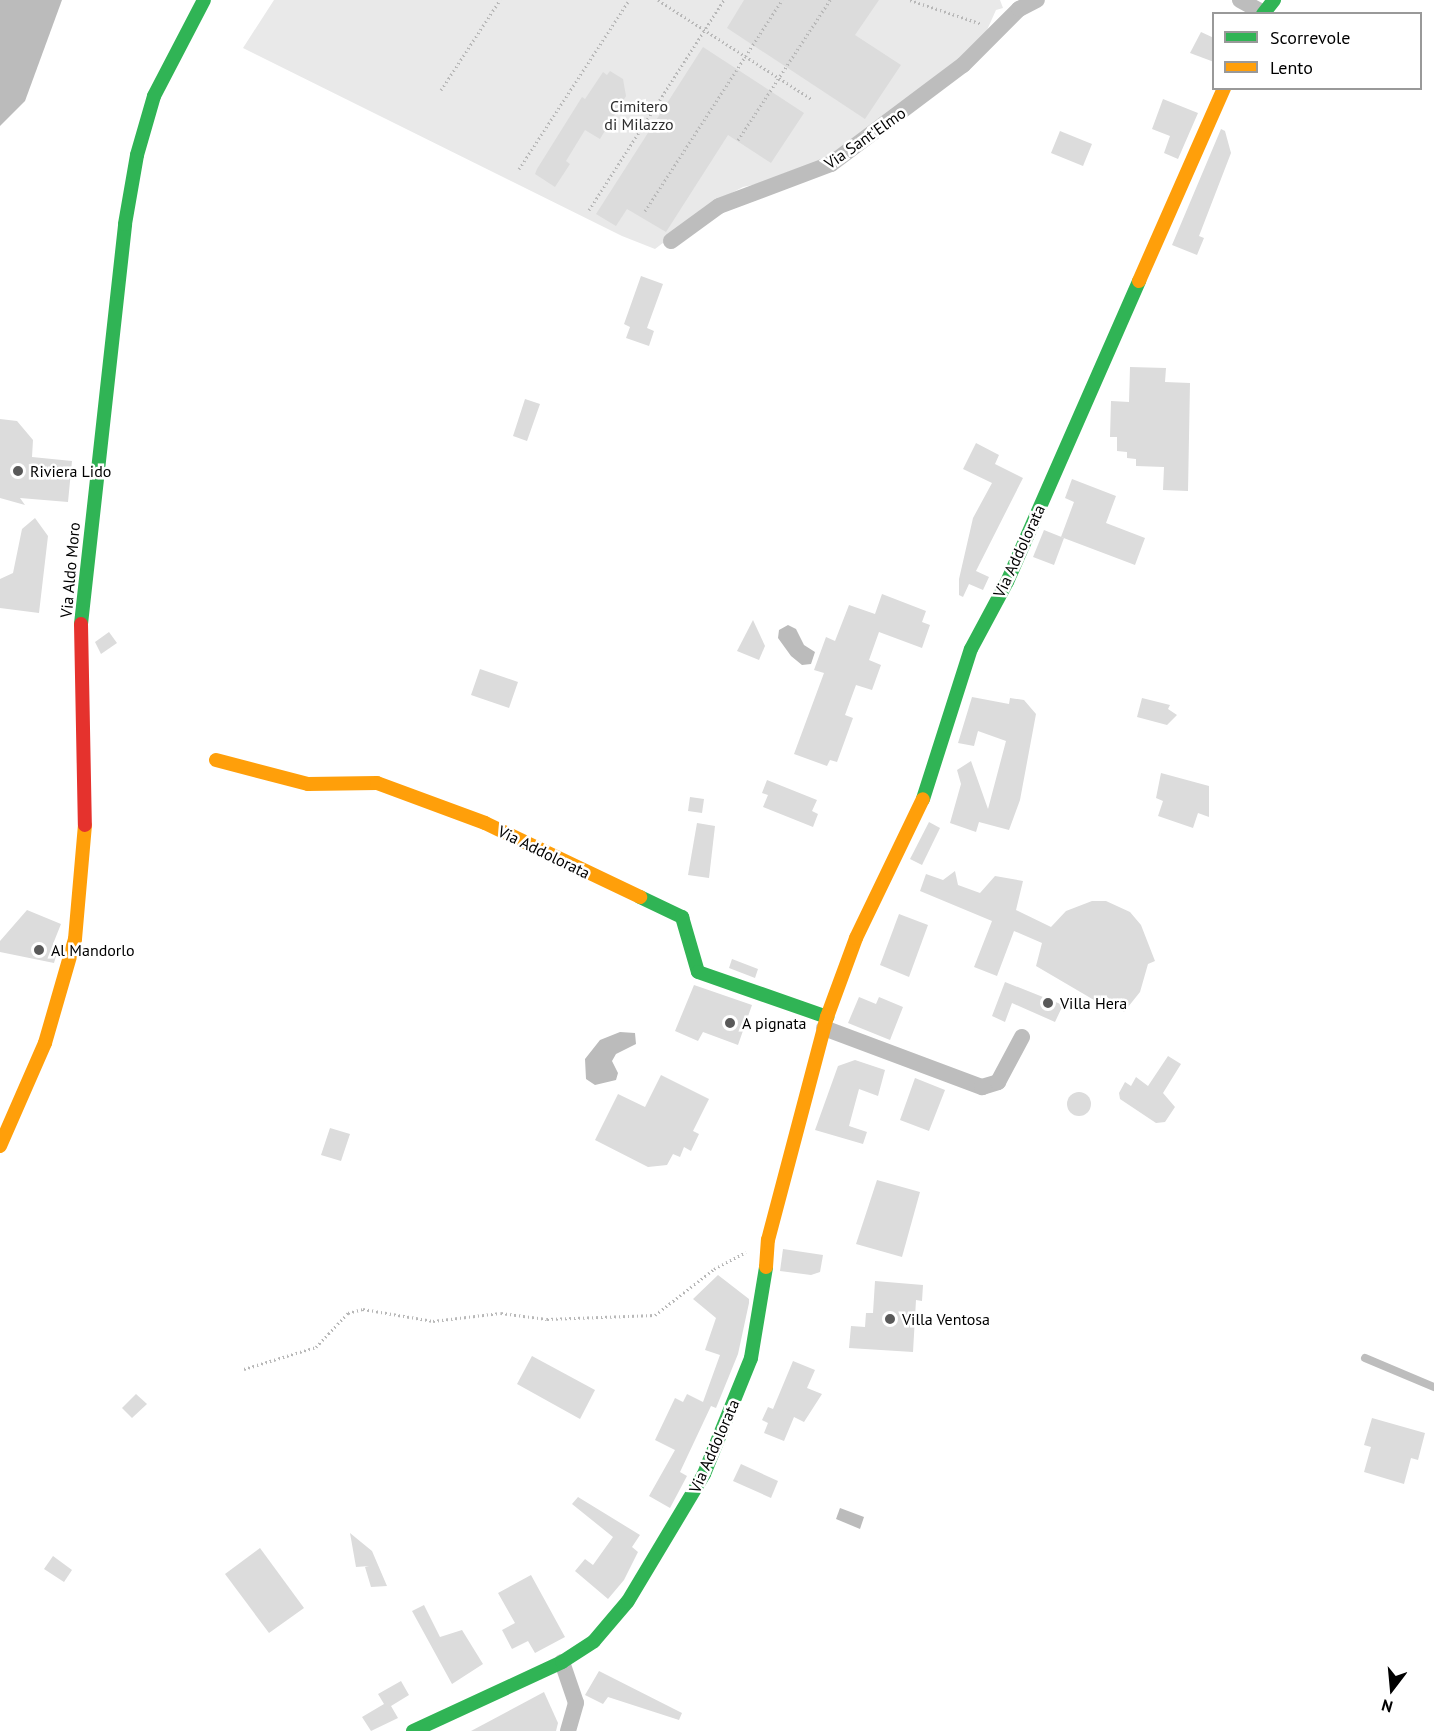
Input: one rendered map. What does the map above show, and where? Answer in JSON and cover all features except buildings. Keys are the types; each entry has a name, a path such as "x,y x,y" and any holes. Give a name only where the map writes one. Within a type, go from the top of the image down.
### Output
{"street":[{"name":"Via Aldo Moro","path":"0,1146 45,1042 75,939 87,803 83,602 123,246 137,155 154,96 204,0"},
{"name":"Via Sant'Elmo","path":"671,241 719,206 831,165 963,65 1019,9 1037,0"},
{"path":"1240,0 1261,12"},
{"path":"1264,12 1274,0"},
{"name":"Via Addolorata","path":"413,1731 562,1662 594,1641 628,1601 704,1474 751,1358 762,1305 768,1240 825,1023 856,938 922,802 950,725 971,649 1007,582 1223,90"},
{"name":"Via Addolorata","path":"216,760 308,784 377,783 485,823 682,917 698,972 982,1087 998,1082 1022,1037"},
{"path":"562,1662 576,1703 568,1731"}],"lane":[{"path":"1365,1358 1434,1387"}],"path":[{"path":"441,90 500,0"},
{"path":"519,169 629,0"},
{"path":"658,0 813,100"},
{"path":"589,210 724,0"},
{"path":"645,211 782,0"},
{"path":"738,140 830,0"},
{"path":"910,0 996,32"},
{"path":"244,1370 316,1347 348,1313 363,1309 433,1321 501,1312 547,1319 655,1315 714,1269 768,1240"}],"green space":[{"name":"Cimitero di Milazzo","path":"274,0 1000,0 1003,8 996,10 983,39 939,78 825,161 780,179 743,187 722,198 655,249 622,236 243,48"}],"shaded area":[{"path":"0,0 62,0 25,101 0,126"},
{"path":"788,625 796,629 804,645 815,652 811,664 802,665 791,656 778,638 779,630"},
{"path":"620,1032 635,1033 636,1044 616,1054 612,1061 618,1073 616,1080 595,1085 586,1079 585,1059 600,1040"},
{"path":"840,1508 864,1517 860,1529 836,1519"}],"traffic: fast":[{"path":"81,624 125,224 137,155 154,96 204,0"},
{"path":"1265,12 1274,0"},
{"path":"923,799 971,649 1007,582 1139,281"},
{"path":"640,897 682,917 698,972 827,1017"},
{"path":"413,1731 562,1662 594,1641 628,1601 704,1474 751,1358 766,1267"}],"traffic: slow":[{"path":"1139,281 1223,90"},
{"path":"216,760 308,784 377,783 485,823 640,897"},
{"path":"766,1267 768,1240 827,1017 856,938 923,799"},
{"path":"0,1146 45,1043 75,939 85,825"}],"traffic: jam":[{"path":"81,624 85,825"}],"place":[{"name":"Riviera Lido","path":"18,471"},
{"name":"Al Mandorlo","path":"39,950"},
{"name":"Villa Hera","path":"1048,1003"},
{"name":"A pignata","path":"730,1023"},
{"name":"Villa Ventosa","path":"890,1319"}]}
